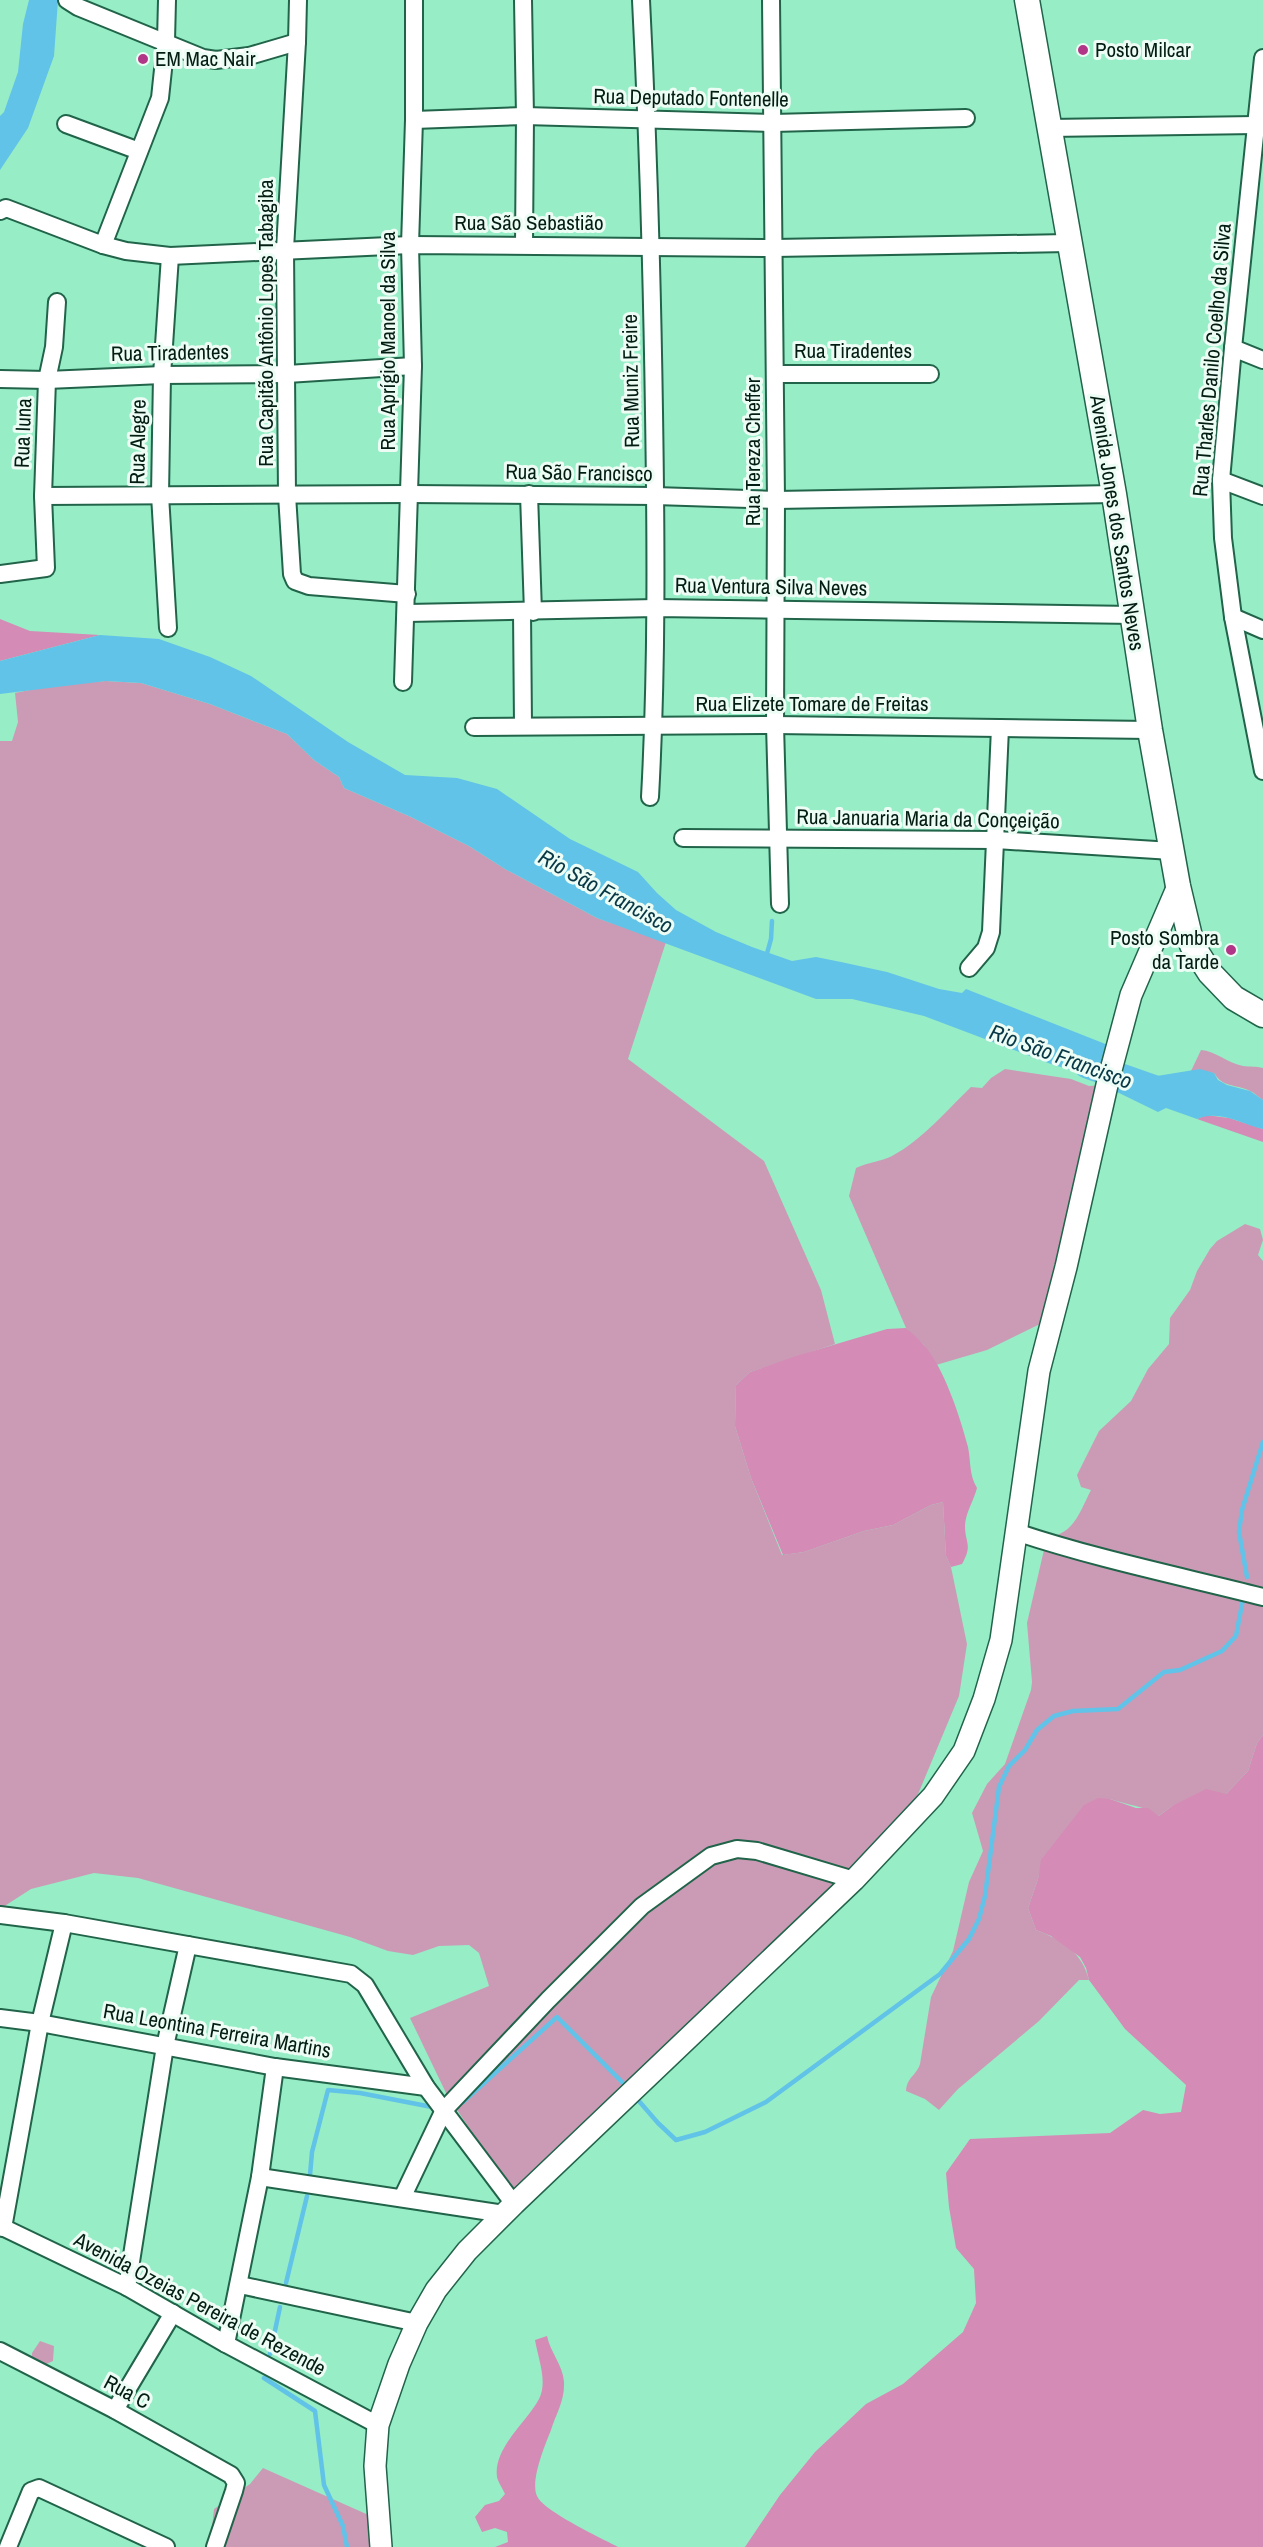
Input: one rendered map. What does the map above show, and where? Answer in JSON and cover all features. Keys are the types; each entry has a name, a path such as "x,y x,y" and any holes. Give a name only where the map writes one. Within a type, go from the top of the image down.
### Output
{"main road":[{"name":"Avenida Jones dos Santos Neves","path":"1027,0 1114,494 1150,730 1178,886 1192,945 1210,973 1234,998 1263,1015"}],"street":[{"path":"103,245 160,98 166,41 167,0"},
{"name":"Rua Capitão Antônio Lopes Tabagiba","path":"298,0 285,249 287,495 292,574 295,580 309,586 407,594"},
{"name":"Rua Aprígio Manoel da Silva","path":"403,682 407,613 413,366 410,245 414,120 414,0"},
{"path":"523,0 524,245"},
{"name":"Rua Muniz Freire","path":"641,0 651,246 655,496 656,608 650,797"},
{"name":"Rua Tereza Cheffer","path":"771,0 777,500 775,724 780,904"},
{"path":"73,4 203,58 216,60 249,56 297,42"},
{"name":"Rua Tharles Danilo Coelho da Silva","path":"1263,58 1221,480 1223,538 1233,617 1263,769"},
{"name":"Rua Deputado Fontenelle","path":"414,120 525,116 773,123 966,118"},
{"path":"66,124 139,151"},
{"path":"1049,128 1256,125"},
{"name":"Rua São Sebastião","path":"0,211 6,208 103,245 126,251 170,256 410,245 774,248 1068,243"},
{"name":"Rua Alegre","path":"168,628 160,495 162,375 170,256"},
{"name":"Rua Iuna","path":"0,574 44,570 47,565 43,496 47,380 54,347 57,302"},
{"path":"1233,348 1263,360"},
{"name":"Rua Tiradentes","path":"0,379 47,380 162,375 287,374 413,366"},
{"name":"Rua Tiradentes","path":"776,374 930,374"},
{"path":"1221,480 1263,496"},
{"name":"Rua São Francisco","path":"43,496 409,494 655,496 777,500 1114,494"},
{"path":"523,725 528,612 529,495"},
{"name":"Rua Ventura Silva Neves","path":"407,613 656,608 1134,615"},
{"path":"1233,617 1263,630"},
{"name":"Rua Elizete Tomare de Freitas","path":"474,727 775,724 1150,730"},
{"path":"969,968 986,948 991,932 1000,728"},
{"name":"Rua Januaria Maria da Conçeição","path":"683,838 996,840 1172,851"},
{"path":"381,2547 375,2466 378,2425 417,2323 436,2290 467,2251 509,2209 854,1880 933,1796 964,1751 984,1699 1001,1640 1039,1371 1066,1266 1115,1052 1131,995 1178,886"},
{"path":"1016,1532 1116,1561 1263,1597"},
{"path":"402,2198 444,2110 548,2000 642,1906 711,1856 737,1849 757,1851 854,1880"},
{"path":"0,1915 64,1923 351,1974 372,1995 426,2087 444,2110 509,2209"},
{"path":"2,2227 40,2023 64,1923"},
{"path":"127,2287 165,2046 188,1945"},
{"name":"Rua Leontina Ferreira Martins","path":"0,2018 40,2023 275,2067 426,2087"},
{"path":"226,2344 240,2285 260,2177 275,2067"},
{"path":"260,2177 402,2198 509,2209"},
{"name":"Avenida Ozeias Pereira de Rezende","path":"2,2227 127,2287 226,2344 378,2425"},
{"path":"240,2285 417,2323"},
{"path":"115,2410 173,2313"},
{"name":"Rua C","path":"0,2351 115,2410 231,2475 236,2483 214,2547"},
{"path":"8,2547 31,2491 39,2488 166,2547"}],"shaded area":[{"path":"0,619 30,631 100,635 0,661"},
{"path":"106,681 141,683 210,704 287,734 314,760 339,777 344,788 411,817 469,846 505,869 597,918 666,942 628,1059 764,1161 821,1290 835,1344 750,1372 736,1385 735,1426 751,1478 782,1555 804,1552 864,1531 893,1525 931,1505 943,1502 946,1556 951,1567 967,1644 959,1696 911,1811 517,2194 506,2183 447,2095 410,2018 489,1986 479,1953 469,1945 439,1946 413,1955 388,1951 350,1937 138,1878 94,1873 31,1889 0,1909 0,741 12,741 18,722 15,693 54,685"},
{"path":"1201,1050 1243,1066 1263,1068 1263,1100 1250,1091 1221,1081 1214,1073 1191,1071"},
{"path":"1005,1069 1071,1079 1089,1086 1106,1085 1062,1258 1040,1324 987,1350 936,1365 924,1345 906,1328 849,1196 856,1168 888,1158 914,1142 971,1087 982,1088 991,1078"},
{"path":"1206,1115 1229,1118 1263,1129 1263,1142 1197,1119"},
{"path":"1245,1224 1260,1229 1263,1240 1258,1255 1263,1261 1263,1735 1257,1743 1248,1771 1226,1794 1172,1806 1159,1816 1142,1808 1110,1799 1042,1860 1028,1908 1036,1930 1070,1948 1086,1970 1089,1980 1079,1980 1039,2021 958,2089 939,2110 925,2099 906,2091 910,2079 920,2064 931,1997 953,1951 969,1882 983,1851 972,1813 987,1784 1005,1764 1031,1690 1027,1623 1047,1537 1064,1532 1079,1514 1091,1490 1081,1487 1077,1475 1099,1431 1131,1401 1148,1369 1169,1344 1170,1318 1190,1290 1197,1271 1210,1249 1217,1241"},
{"path":"906,1328 923,1344 938,1366 956,1407 968,1447 971,1473 977,1488 965,1521 968,1548 962,1564 951,1567 946,1556 943,1502 931,1505 893,1525 864,1531 804,1552 783,1555 751,1478 735,1426 736,1385 750,1372 796,1356 887,1329"},
{"path":"1263,1735 1263,2547 745,2547 780,2495 815,2452 866,2404 903,2384 963,2332 976,2303 974,2269 956,2248 946,2173 970,2139 1110,2133 1143,2110 1160,2114 1181,2112 1186,2085 1125,2029 1089,1980 1080,1957 1051,1936 1036,1930 1028,1908 1038,1879 1041,1860 1084,1805 1098,1798 1110,1799 1136,1808 1148,1808 1159,1816 1172,1806 1206,1789 1226,1794 1248,1771 1257,1743"},
{"path":"547,2336 563,2376 564,2389 560,2407 539,2463 535,2481 537,2496 561,2516 618,2547 495,2547 508,2542 507,2532 495,2528 482,2532 475,2517 485,2505 499,2501 505,2494 497,2477 497,2466 505,2446 534,2408 542,2392 540,2362 535,2340"},
{"path":"40,2341 54,2346 53,2361 42,2366 32,2362 32,2353"},
{"path":"263,2468 373,2517 374,2547 223,2547 212,2527 214,2509 250,2484"}],"water":[{"path":"29,0 58,0 54,56 28,128 0,170 0,116 4,112 18,72 23,24"},
{"path":"100,635 159,639 210,657 251,676 348,742 405,775 457,778 497,789 570,839 638,872 676,910 716,932 752,947 792,961 816,957 887,972 939,989 962,993 966,989 1113,1047 1107,1081 1051,1064 924,1016 852,999 816,999 597,918 505,869 469,846 411,817 344,788 339,777 314,760 287,734 210,704 141,683 106,681 0,694 0,661"},
{"path":"1200,1069 1214,1073 1218,1080 1227,1085 1250,1091 1263,1100 1263,1129 1222,1116 1205,1116 1197,1119 1166,1108 1158,1112 1115,1091 1117,1084 1126,1081"}],"waterway":[{"path":"766,957 771,939 772,921"},
{"name":"Rio São Francisco","path":"1087,1065 1164,1092"},
{"path":"1247,1577 1239,1532 1242,1510 1263,1442"},
{"path":"638,2100 676,2140 705,2132 766,2102 940,1974 969,1939 979,1919 985,1896 999,1787 1009,1766 1025,1750 1037,1730 1054,1716 1073,1711 1118,1709 1164,1672 1180,1670 1222,1651 1236,1636 1243,1599"},
{"path":"463,2102 557,2017 627,2087"},
{"path":"310,2175 312,2152 328,2090 360,2093 432,2107"},
{"path":"286,2283 307,2196"},
{"path":"270,2354 280,2307"},
{"path":"264,2378 315,2411 324,2485 343,2526 347,2547"}],"place":[{"name":"Posto Milcar","path":"1083,50"},
{"name":"EM Mac Nair","path":"143,59"},
{"name":"Posto Sombra da Tarde","path":"1231,950"}]}
